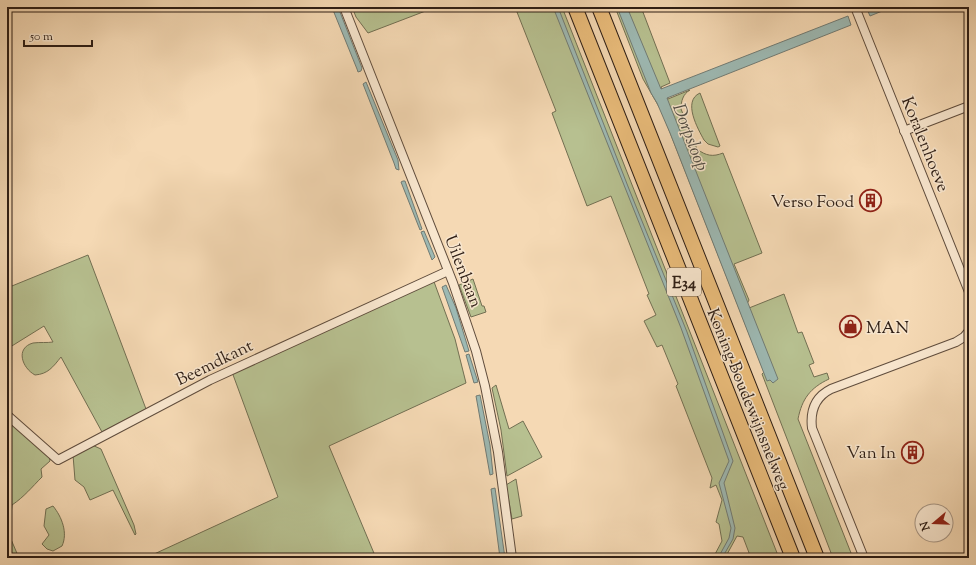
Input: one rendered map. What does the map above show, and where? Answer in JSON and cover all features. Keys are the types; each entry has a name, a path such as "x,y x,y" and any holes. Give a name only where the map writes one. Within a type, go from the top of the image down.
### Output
{"highway":[{"name":"Koning Boudewijnsnelweg","path":"575,7 793,558"},
{"name":"Koning Boudewijnsnelweg","path":"600,7 817,558"}],"street":[{"name":"Uilenbaan","path":"344,7 465,316 485,386 498,452 512,558"},
{"name":"Koralenhoeve","path":"855,7 969,292"},
{"path":"904,131 969,106"},
{"name":"Beemdkant","path":"7,415 58,460 210,380 448,271"},
{"path":"864,558 812,428 811,420 813,409 818,399 831,389 956,342 964,337 969,331"}],"green space":[{"path":"352,7 436,7 368,33 356,17"},
{"path":"515,7 562,7 779,558 751,558 743,537 737,536 725,558 713,558 722,541 719,524 716,522 722,500 716,485 710,488 712,478 676,386 678,384 662,345 657,347 644,321 656,315 647,295 649,294 611,196 587,206 552,113 556,111"},
{"path":"615,7 641,7 670,83 661,87 668,99 690,90 683,98 681,109 697,149 710,155 723,153 762,253 734,264 749,300 747,304 749,308 784,294 798,333 802,332 814,363 809,365 814,377 827,373 829,379 822,382 808,395 802,406 798,419 853,558 833,558 762,374 764,372 662,112 643,79"},
{"path":"700,93 720,146 718,147 708,144 704,140 695,122 692,102"},
{"path":"88,255 146,409 102,432 61,357 50,369 35,375 30,372 24,363 22,353 27,346 33,343 53,342 44,326 7,349 7,288"},
{"path":"433,279 455,339 466,383 329,446 376,558 153,558 152,555 278,497 232,372"},
{"path":"473,279 482,306 484,306 486,312 471,317 459,285"},
{"path":"496,385 509,429 523,421 542,457 507,476 501,430 492,388"},
{"path":"7,420 49,456 50,461 41,469 42,477 12,505 11,516 7,519"},
{"path":"92,445 101,449 134,525 135,535 113,490 90,500 84,487 75,480 73,455"},
{"path":"516,479 522,516 512,519 506,485"},
{"path":"53,506 63,525 64,541 62,546 53,551 47,549 42,544 49,535 44,526 46,509"},
{"path":"7,530 19,558 7,558"}],"water":[{"path":"335,7 338,7 362,68 361,71 358,72 333,10"},
{"path":"553,7 558,7 687,332 733,461 724,483 735,528 733,539 722,558 718,558 729,538 731,528 719,483 729,461 681,328"},
{"path":"617,7 627,7 661,89 848,16 851,25 667,98 778,379 773,383 770,380 767,381 670,133 651,93"},
{"path":"876,7 892,7 870,16 867,9"},
{"path":"366,82 398,160 399,170 396,169 363,84"},
{"path":"405,181 422,229 420,230 401,182"},
{"path":"424,231 435,257 432,260 421,232"},
{"path":"446,285 456,308 469,351 465,352 442,287"},
{"path":"469,354 478,382 474,383 466,355"},
{"path":"480,395 490,445 493,474 490,475 476,396"},
{"path":"495,488 505,558 500,558 491,489"}],"place":[{"name":"Verso Food","path":"870,201"},
{"name":"MAN","path":"850,327"},
{"name":"Van In","path":"912,452"}],"water label":[{"name":"Dorpsloop","path":"691,137"}]}
